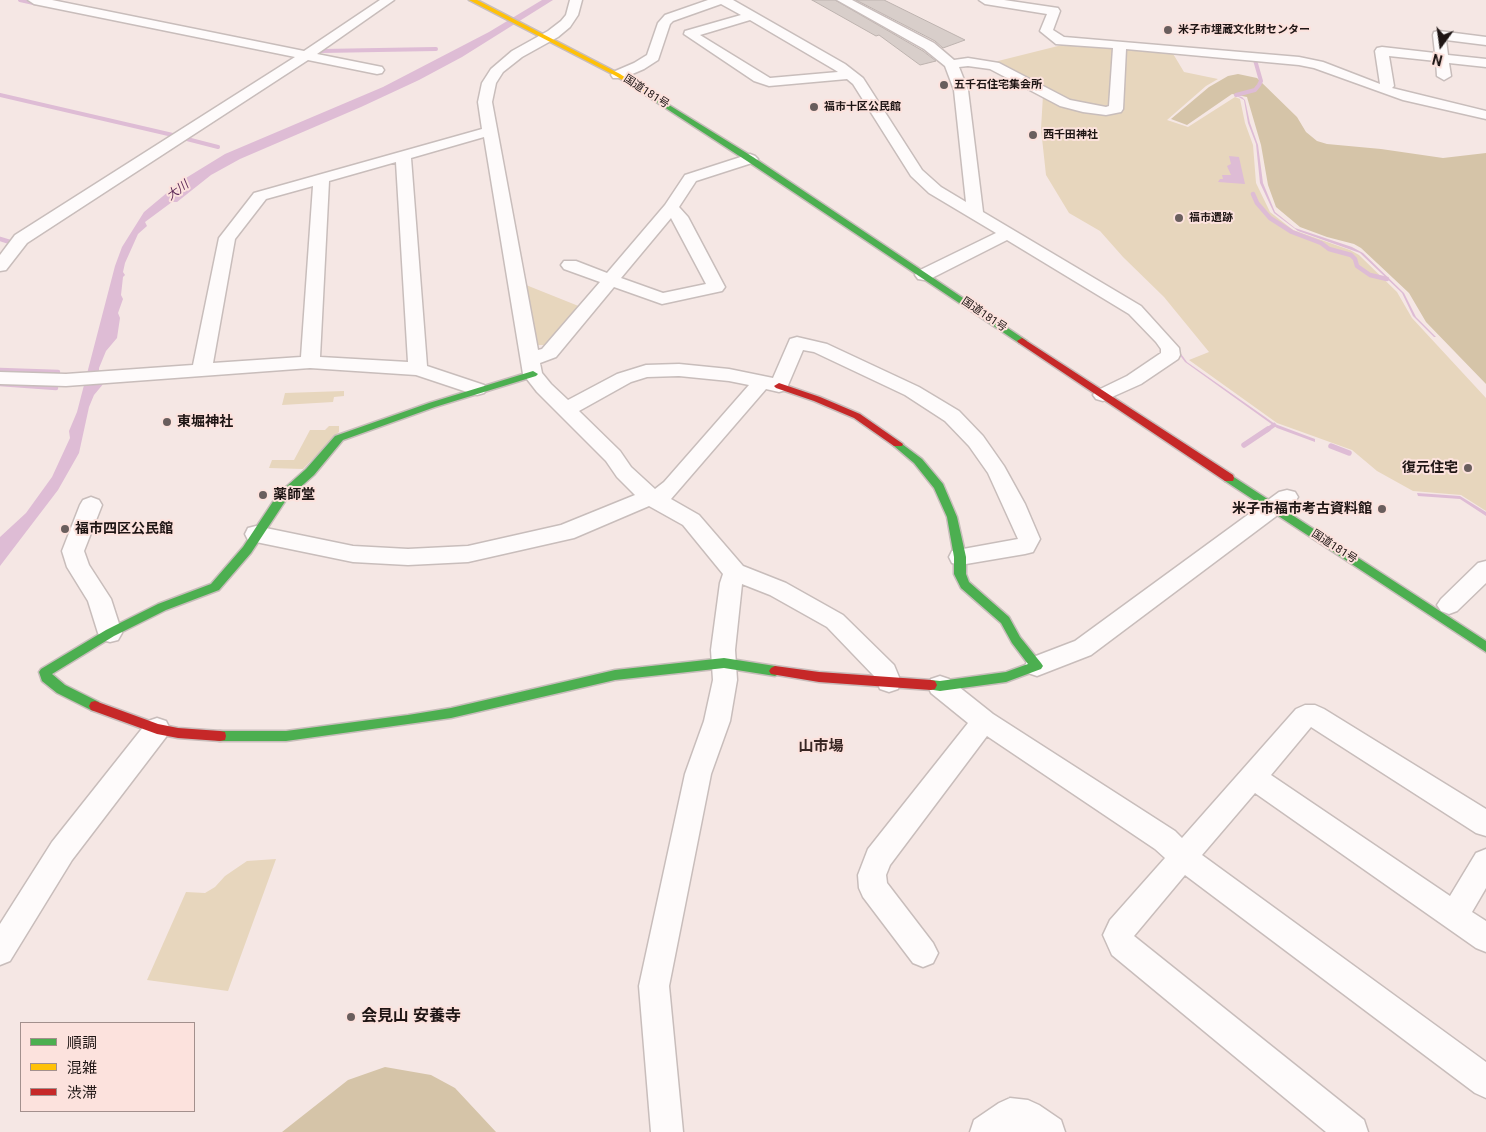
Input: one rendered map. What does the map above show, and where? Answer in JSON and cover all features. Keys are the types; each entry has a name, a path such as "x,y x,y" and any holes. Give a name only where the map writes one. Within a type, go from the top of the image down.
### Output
{"main road":[{"name":"国道181号","path":"472,0 506,14 549,36 710,124 929,273"},
{"name":"国道181号","path":"489,0 506,14"},
{"name":"国道181号","path":"621,74 750,160 1283,500 1486,647"},
{"path":"531,367 477,390 339,438 310,472 282,497 247,550 214,587 162,607 110,633 50,668 45,672 46,677 61,689 89,704 157,729 178,733 243,737 286,736 325,732 451,713 614,675 686,666 724,663 819,677 940,686 1006,677 1037,666 1016,640 1005,620 964,585 960,574 960,557 952,517 939,487 918,461 895,441 857,416 817,399 770,384"}],"street":[{"path":"34,0 377,70"},
{"path":"0,266 14,237 307,55 388,0"},
{"path":"576,0 572,15 566,24 512,57 493,76 484,102 531,367 544,388 613,456 624,472 650,498 691,520 735,572 778,589 835,621 885,672 889,682"},
{"path":"621,74 653,57 664,23 669,18 720,0"},
{"path":"724,0 840,67 858,81 916,173 936,190 1135,310 1170,348 1171,355 1116,394"},
{"path":"843,0 929,46 951,64 961,90 975,214"},
{"path":"985,0 1018,7 1056,5 1046,31 1061,41 1303,61 1384,90 1486,115"},
{"path":"669,18 668,12 671,4"},
{"path":"750,16 690,34 759,78 769,82 850,75"},
{"path":"1444,76 1439,35 1486,40"},
{"path":"951,64 968,62 994,66 1065,103 1106,111 1116,109 1120,45"},
{"path":"1384,90 1387,86 1382,50 1486,64"},
{"path":"202,370 227,238 260,196 403,154 490,131"},
{"path":"403,154 418,369"},
{"path":"531,367 548,353 671,208 690,178 750,160"},
{"path":"310,362 321,179"},
{"path":"570,265 662,298 716,288 680,217 671,208"},
{"path":"929,273 1008,234"},
{"path":"256,534 353,554 408,557 468,554 566,532 626,506 663,494 770,384 797,344 820,348 912,391 952,416 976,441 997,471 1014,504 1029,540 1025,546 960,557"},
{"path":"0,378 66,380 310,362 418,369 477,390"},
{"path":"567,409 624,378 646,371 679,370 729,375 770,384"},
{"path":"1037,666 1083,648 1283,500"},
{"path":"91,505 73,551 78,567 99,600 110,633"},
{"path":"1449,605 1486,569"},
{"path":"667,1132 654,986 698,774 717,721 725,680 723,650 731,583 735,572"},
{"path":"940,686 984,721 1165,840 1183,857 1486,1082"},
{"path":"1352,1132 1122,944 1118,935 1120,930 1305,716 1315,716 1486,824"},
{"path":"923,954 873,888 874,865 984,721"},
{"path":"0,952 62,851 157,729"},
{"path":"1253,777 1486,938"},
{"path":"1454,916 1486,862"},
{"path":"986,1132 1010,1114 1028,1116 1049,1132"}],"shaded area":[{"path":"1066,44 1111,46 1115,49 1111,105 1108,108 1080,106 990,63"},
{"path":"1124,49 1172,52 1184,72 1218,79 1206,86 1167,120 1188,127 1235,97 1240,99 1245,123 1253,145 1256,183 1270,212 1293,230 1359,255 1397,292 1412,318 1486,398 1486,511 1461,495 1413,491 1377,471 1352,450 1277,423 1189,360 1209,352 1164,297 1123,257 1100,231 1069,213 1046,175 1041,129 1043,95 1112,113"},
{"path":"1238,74 1257,78 1297,117 1306,132 1317,141 1327,144 1381,149 1443,158 1486,153 1486,384 1426,322 1409,293 1361,248 1354,244 1300,227 1276,207 1268,185 1261,145 1247,97 1232,94 1187,125 1171,119 1209,87 1228,76"},
{"path":"526,285 581,307 548,345 537,345"},
{"path":"344,391 344,396 334,397 333,402 282,405 285,393"},
{"path":"329,426 339,426 339,432 303,469 269,468 272,460 294,460 310,430 325,430"},
{"path":"276,859 228,991 147,980 186,892 205,893 247,861"},
{"path":"385,1067 431,1075 455,1088 496,1132 282,1132 348,1080"}],"water":[{"name":"大川","path":"542,0 553,0 462,57 419,80 240,159 211,175 177,202 172,202 145,222 147,226 138,234 125,263 121,295 123,299 118,313 120,318 117,338 106,351 99,368 99,374 104,383 94,395 89,407 79,453 58,490 0,566 0,537 26,513 52,477 70,438 69,431 77,412 115,266 122,247 144,212 181,181 225,154 383,87 489,32"},
{"path":"1235,95 1245,100 1250,123 1258,145 1263,183 1275,212 1295,228 1352,247 1363,253 1404,293 1416,317 1436,337 1413,316 1402,293 1360,253 1298,231 1274,213 1260,183 1256,144 1248,123 1244,100"},
{"path":"1229,156 1239,157 1245,184 1218,182 1220,179 1223,179 1222,175 1231,175 1227,166 1231,164"},
{"path":"1168,336 1187,362 1275,424 1315,439 1315,442 1277,428 1185,362 1166,337"},
{"path":"1417,493 1460,496 1486,512 1486,516 1460,499 1418,496"}],"building":[{"path":"812,0 835,0 923,51 936,61 920,65 879,35 876,36"},
{"path":"856,0 884,0 965,40 943,48 935,41"}],"waterway":[{"path":"20,0 38,4"},
{"path":"321,51 436,49"},
{"path":"1236,95 1255,90 1259,85 1261,81 1255,60"},
{"path":"0,95 177,136"},
{"path":"183,138 218,147"},
{"path":"1253,194 1257,203 1270,218 1292,232 1321,243 1329,249 1351,255 1355,259 1357,266 1370,275 1387,279"},
{"path":"0,239 13,243 10,247"},
{"path":"0,370 58,372"},
{"path":"0,384 56,388"},
{"path":"1267,430 1274,425"},
{"path":"1244,445 1268,429"},
{"path":"1331,446 1349,453"}],"traffic: fast":[{"path":"646,93 750,159 1022,341"},
{"path":"95,706 61,689 46,677 45,672 110,633 162,607 215,587 247,550 282,497 310,472 339,438 432,405 533,374"},
{"path":"898,444 918,461 939,487 952,517 960,557 960,574 965,585 1005,620 1016,640 1037,666 1006,677 940,686 931,685"},
{"path":"1229,478 1486,647"},
{"path":"220,736 286,736 408,720 451,713 615,675 686,666 724,663 775,671"}],"traffic: slow":[{"path":"472,0 618,75 646,93"}],"traffic: jam":[{"path":"1022,341 1229,478"},
{"path":"779,386 817,399 857,416 898,444"},
{"path":"775,671 819,677 931,685"},
{"path":"95,706 157,729 178,733 220,736"}],"place":[{"name":"米子市埋蔵文化財センター","path":"1168,30"},
{"name":"五千石住宅集会所","path":"944,85"},
{"name":"福市十区公民館","path":"814,107"},
{"name":"西千田神社","path":"1033,135"},
{"name":"福市遺跡","path":"1179,218"},
{"name":"東堀神社","path":"167,422"},
{"name":"復元住宅","path":"1468,468"},
{"name":"薬師堂","path":"263,495"},
{"name":"米子市福市考古資料館","path":"1382,509"},
{"name":"福市四区公民館","path":"65,529"},
{"name":"会見山 安養寺","path":"351,1017"}],"district":[{"name":"山市場","path":"821,747"}]}
